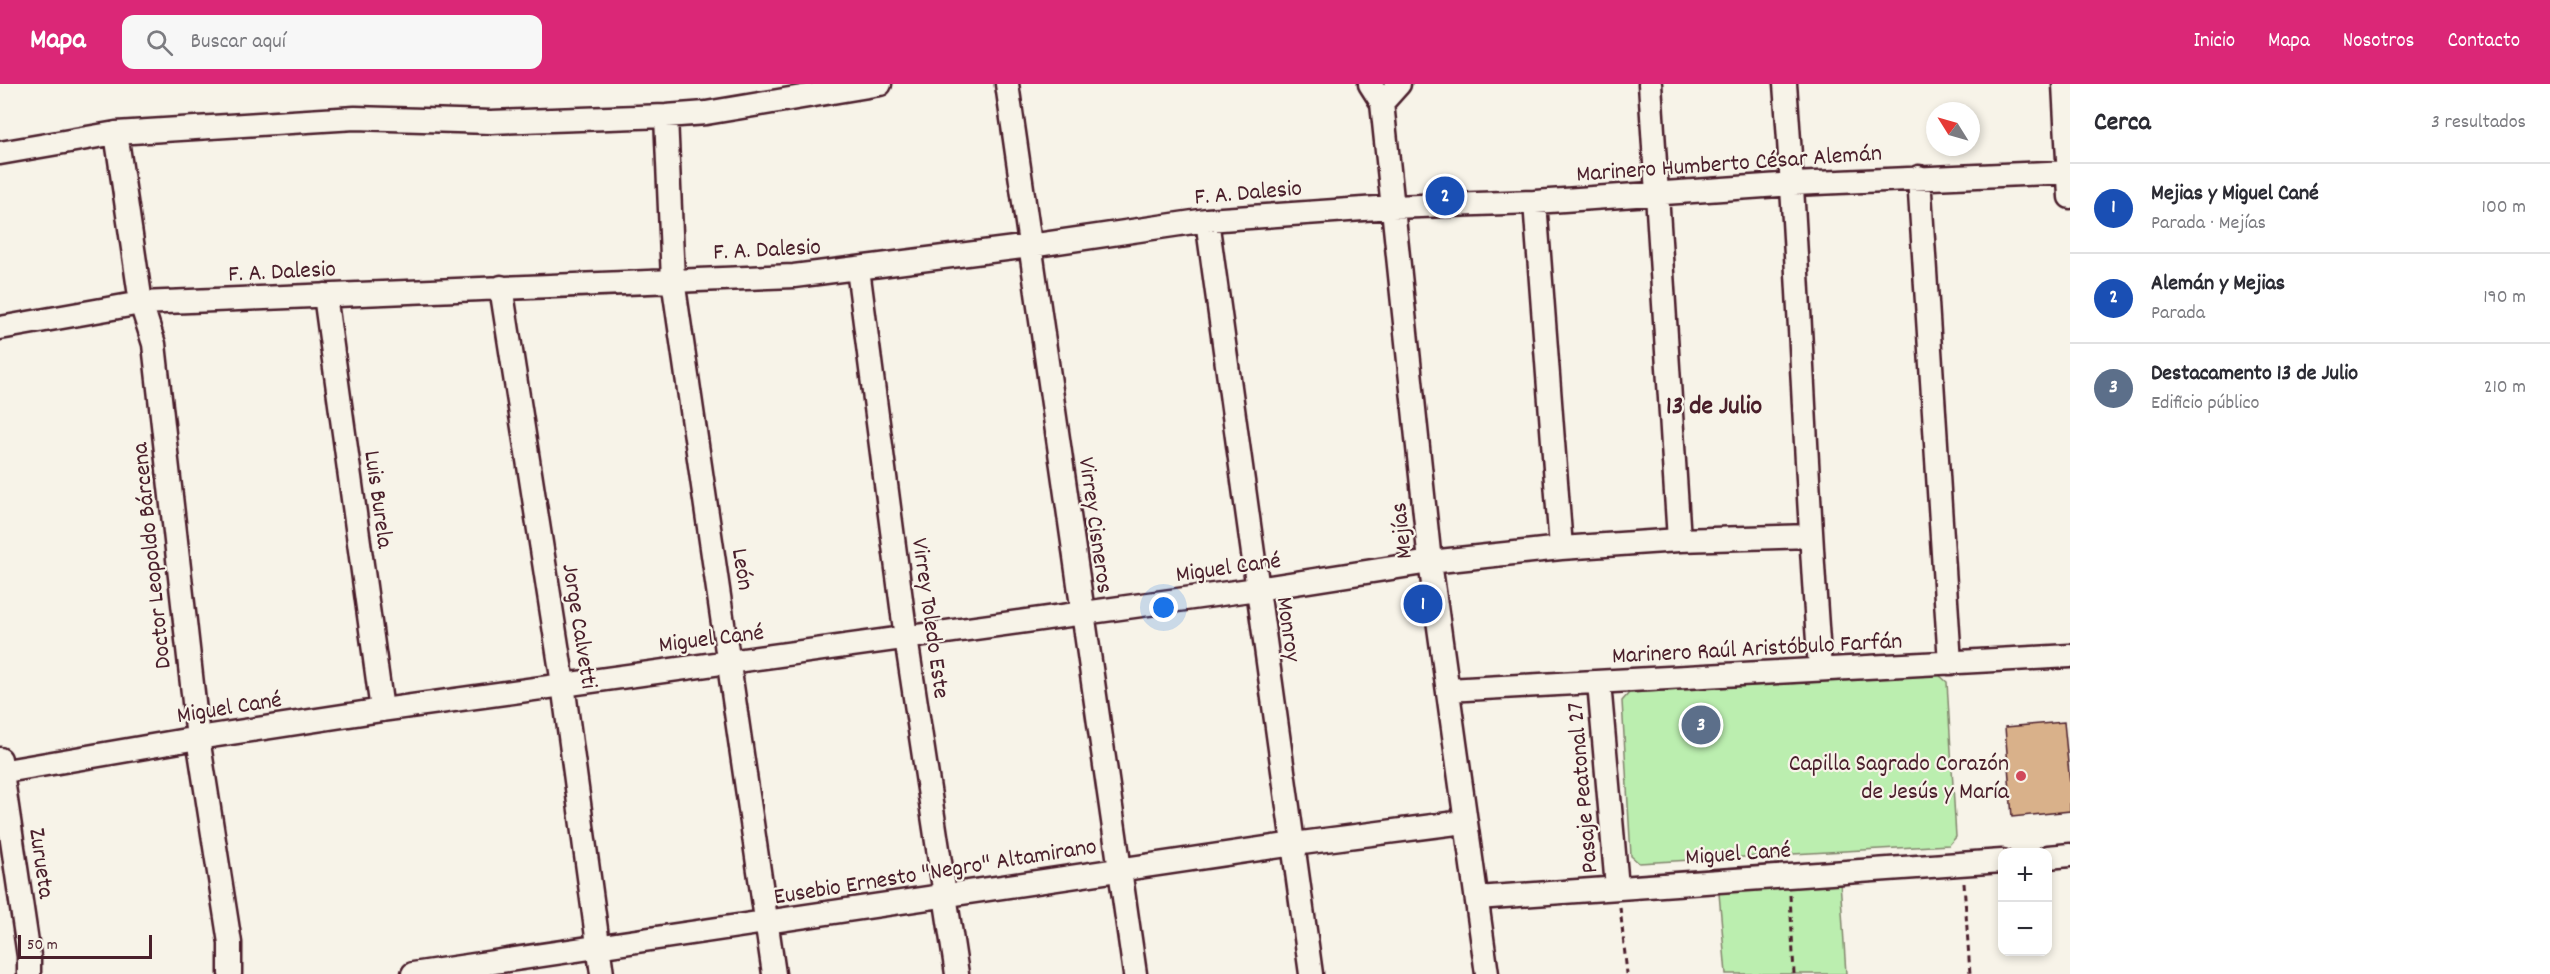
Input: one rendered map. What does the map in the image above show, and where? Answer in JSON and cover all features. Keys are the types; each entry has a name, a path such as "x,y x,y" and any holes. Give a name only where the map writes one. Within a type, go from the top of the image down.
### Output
{"street":[{"path":"0,153 116,133 355,118 491,122 666,116 706,112 880,84"},
{"name":"Virrey Cisneros","path":"1007,84 1135,974"},
{"name":"Mejías","path":"1370,84 1382,103 1430,562 1464,822 1487,974"},
{"path":"1382,103 1399,84"},
{"path":"1650,84 1655,192 1679,540"},
{"path":"1785,84 1793,184 1810,536 1820,668"},
{"path":"2064,84 2070,197"},
{"name":"León","path":"666,116 673,279 774,974"},
{"name":"Doctor Leopoldo Bárcena","path":"116,133 141,303 154,344 198,738 230,943 230,974"},
{"name":"Marinero Humberto César Alemán","path":"1392,207 1535,202 1655,192 1919,177 2069,173"},
{"path":"1919,177 1950,663"},
{"path":"1535,202 1561,548"},
{"name":"F. A. Dalesio","path":"0,328 141,303 673,279 794,276 1030,246 1208,220 1392,207"},
{"name":"Monroy","path":"1208,220 1311,974"},
{"name":"Virrey Toledo Este","path":"858,269 906,638 957,974"},
{"name":"Jorge Calvetti","path":"501,287 563,684 602,974"},
{"name":"Luis Burela","path":"325,295 382,710"},
{"name":"Miguel Cané","path":"1,768 382,710 1083,614 1430,562 1561,548 1679,540 1810,536"},
{"name":"Marinero Raúl Aristóbulo Farfán","path":"1448,690 2070,656"},
{"name":"Pasaje Peatonal 27","path":"1599,683 1617,887"},
{"name":"Zurueta","path":"1,768 29,956 29,974"},
{"name":"Eusebio Ernesto \"Negro\" Altamirano","path":"416,974 598,945 767,923 1120,869 1464,822"},
{"path":"2052,857 2070,855"},
{"name":"Miguel Cané","path":"1477,898 1998,861"}],"path":[{"path":"1963,865 1970,974"},
{"path":"1790,876 1794,974"},
{"path":"1617,887 1627,974"}],"green space":[{"path":"1939,675 1947,682 1956,837 1949,845 1639,863 1631,856 1622,701 1629,693"},
{"path":"1840,880 1846,974 1726,974 1719,893"}],"building":[{"path":"2064,722 2070,784 2070,811 2012,817 2005,727"}],"place":[{"name":"Alemán y Mejias","path":"1445,196"},
{"name":"Mejias y Miguel Cané","path":"1423,604"},
{"name":"Destacamento 13 de Julio","path":"1701,725"},
{"name":"Capilla Sagrado Corazón de Jesús y María","path":"2021,776"}],"district":[{"name":"13 de Julio","path":"1714,404"}]}
